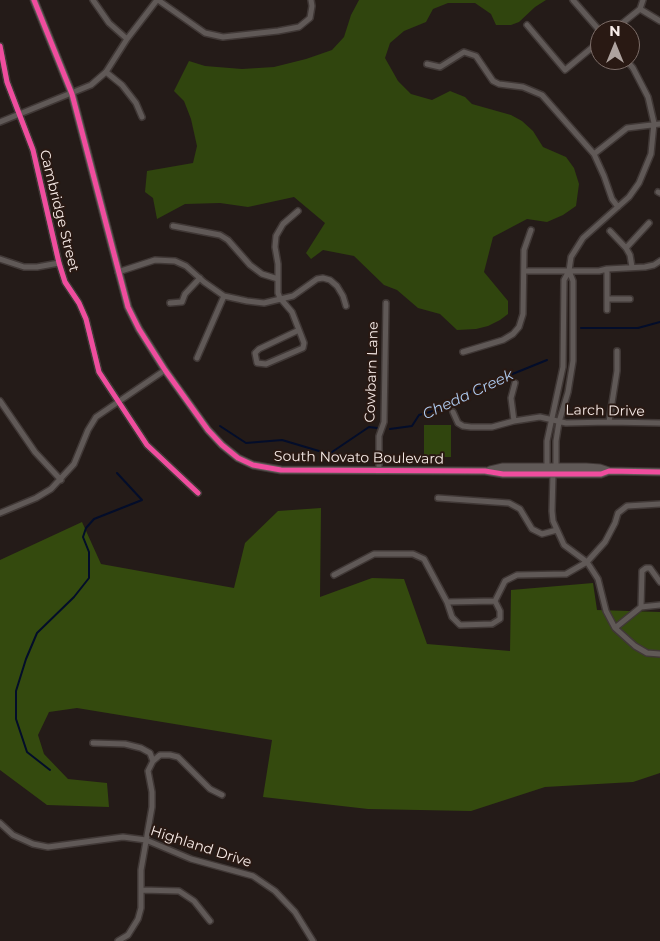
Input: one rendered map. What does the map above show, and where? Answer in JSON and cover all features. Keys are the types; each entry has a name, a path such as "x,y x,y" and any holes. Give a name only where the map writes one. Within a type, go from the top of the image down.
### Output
{"main road":[{"name":"South Novato Boulevard","path":"34,0 72,94 118,272 132,314 139,329 165,370 208,430 238,458 252,465 282,470 485,471 503,474 554,471 601,474 609,471 660,472"},
{"name":"South Novato Boulevard","path":"485,471 503,467 547,467 554,471"}],"street":[{"path":"93,0 109,23 127,39"},
{"path":"0,122 91,85 106,72 127,39 158,0 205,33 223,37 299,27 310,18 311,0"},
{"path":"573,0 590,20"},
{"path":"626,20 640,9 643,0"},
{"path":"640,9 660,21"},
{"path":"527,25 565,70 590,49"},
{"name":"Cambridge Street","path":"0,46 4,70 33,150 59,263 65,282 79,303 86,319 99,372 147,445 198,494"},
{"path":"427,64 440,66 464,52 476,56 493,81 500,84 523,87 542,95 594,154 612,199 618,207"},
{"path":"547,467 547,441 550,420 560,389 563,367 564,280 569,271 571,257 583,238 629,197 647,168 652,154 654,123 648,97 634,70"},
{"path":"106,72 122,85 136,103 142,117"},
{"path":"594,154 627,128 654,123 660,124"},
{"path":"298,210 283,224 276,236 275,246 278,294 292,312 299,330 304,343 302,348 266,364 258,363 255,353 259,349 299,330"},
{"path":"626,248 649,223"},
{"path":"173,226 220,235 228,240 250,265 262,274 278,278"},
{"path":"462,352 503,340 513,334 519,327 523,314 524,250 531,230"},
{"path":"610,231 626,248 630,255 632,268"},
{"path":"0,258 24,267 59,263"},
{"path":"118,272 155,260 175,261 186,266 224,296 247,301 264,302 293,296 316,280 323,278 330,280 337,286 346,306"},
{"path":"524,271 599,271 645,268 660,261"},
{"path":"607,269 607,310"},
{"path":"569,271 573,281 573,361 568,392 559,422 556,441 552,511 556,530 564,545 587,562 598,578 606,611 615,628 635,646 647,652 660,654"},
{"path":"170,302 182,302 185,294 200,278"},
{"path":"197,358 224,296"},
{"path":"607,298 630,299"},
{"name":"Cowbarn Lane","path":"379,471 379,436 384,422 386,303"},
{"path":"609,422 618,371 618,351"},
{"path":"0,513 36,498 51,489 74,464 88,430 96,417 165,370"},
{"path":"514,421 511,398 515,383"},
{"path":"0,401 35,452 61,480"},
{"name":"Larch Drive","path":"453,412 458,423 463,426 492,427 540,417 559,422 660,423"},
{"path":"438,498 509,503 520,509 532,529 542,534 556,530"},
{"path":"495,601 505,581 517,575 566,574 587,562 605,542 615,524 618,513 627,506 660,504"},
{"path":"334,575 374,554 413,554 424,559 447,602 452,617 460,625 492,624 500,619 500,611 495,601"},
{"path":"641,607 642,571 650,568 660,582"},
{"path":"447,602 495,601"},
{"path":"615,628 641,607 660,606"},
{"path":"93,743 125,744 141,748 150,753 153,761"},
{"path":"118,941 128,935 138,919 141,908 142,870 152,800 148,771 153,761 160,755 170,754 178,757 210,789 222,795"},
{"name":"Highland Drive","path":"0,822 13,835 33,844 48,847 122,837 146,840 191,859 253,876 275,891 295,912 312,941"},
{"path":"142,890 179,891 194,901 210,921"}],"green space":[{"path":"359,0 546,0 535,7 519,22 511,25 496,25 491,14 475,3 448,3 433,9 426,22 404,31 390,43 385,58 398,81 411,94 432,100 450,91 465,97 472,104 511,115 522,121 533,131 543,147 566,157 574,168 579,184 576,206 563,215 547,222 527,219 493,237 484,272 508,301 508,314 488,326 457,330 440,314 418,308 397,290 384,285 354,256 323,250 311,259 306,253 325,223 294,197 248,207 220,203 185,204 157,219 153,198 145,192 147,171 193,163 197,146 191,119 184,101 174,91 189,61 205,66 242,69 274,67 332,50 344,37 351,15"},
{"path":"424,425 451,425 451,457 424,457"},
{"path":"321,508 320,597 372,578 404,579 427,644 510,651 511,590 593,583 597,610 660,612 660,773 633,782 545,787 471,811 368,809 263,797 272,740 77,708 49,712 38,735 44,754 68,779 107,783 109,807 47,805 0,770 0,560 82,522 101,564 234,588 245,543 278,511"}],"waterway":[{"name":"Cheda Creek","path":"581,328 638,328 660,322"},
{"name":"Cheda Creek","path":"390,429 412,426 419,415 451,406 473,390 547,360"},
{"name":"Cheda Creek","path":"220,426 246,443 282,440 329,454 369,427 377,428"},
{"name":"Cheda Creek","path":"50,770 27,752 16,719 16,691 37,633 74,597 89,578 89,552 83,537 86,528 94,519 142,500 117,473"}],"cycle path":[{"path":"34,0 72,94 128,307 139,329 165,370 208,430 238,458 253,465 281,470 485,471 503,474 601,474 609,471 660,472"},
{"path":"0,46 7,82 33,150 59,263 65,282 79,303 86,319 99,372 147,445 198,493"}]}
